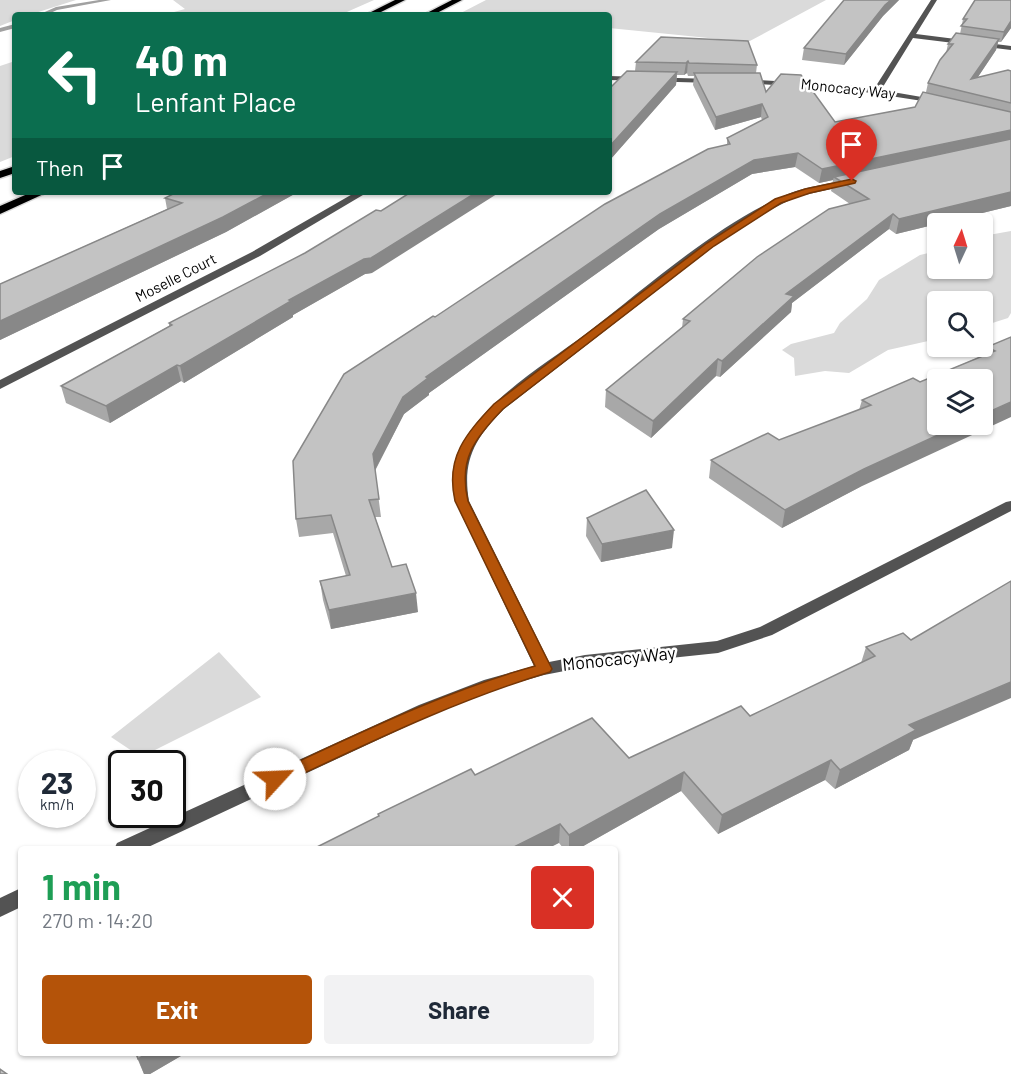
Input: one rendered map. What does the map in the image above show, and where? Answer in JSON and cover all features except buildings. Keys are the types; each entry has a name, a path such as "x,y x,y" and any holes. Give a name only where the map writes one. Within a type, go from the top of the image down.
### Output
{"highway":[{"path":"375,12 401,0"},
{"path":"434,12 458,0"},
{"path":"0,210 35,195"}],"street":[{"path":"877,91 934,0"},
{"path":"911,36 1011,48"},
{"path":"612,78 725,81"},
{"name":"Monocacy Way","path":"735,81 816,84 877,91 948,104"},
{"path":"544,669 462,501 458,486 459,471 464,451 474,433 508,399 701,251 763,210 793,195 863,179"},
{"name":"Moselle Court","path":"0,385 256,254 358,195"},
{"name":"Monocacy Way","path":"130,846 425,710 490,684 544,669 585,661 718,647 766,631 1011,505"},
{"path":"0,908 18,899"}],"shaded area":[{"path":"0,0 76,0 38,12 12,12 12,21 0,26"},
{"path":"173,0 374,0 347,12 174,12 185,9"},
{"path":"486,0 826,0 748,42 612,28 612,12 463,12"},
{"path":"12,62 12,157 0,162 0,66"},
{"path":"1011,231 1011,313 1008,318 993,323 993,291 927,291 927,341 888,350 849,373 825,371 795,376 794,358 782,350 791,344 834,333 840,323 867,299 879,280 920,255 927,253 927,279 993,279 993,234"},
{"path":"219,652 261,697 155,750 130,750 111,737"}],"waterway":[{"path":"48,12 108,0"},
{"path":"0,30 12,27"}],"route":[{"path":"275,779 425,710 490,684 544,669 462,501 458,486 459,471 464,451 474,433 499,406 711,244 778,201 793,195 852,181"}]}
